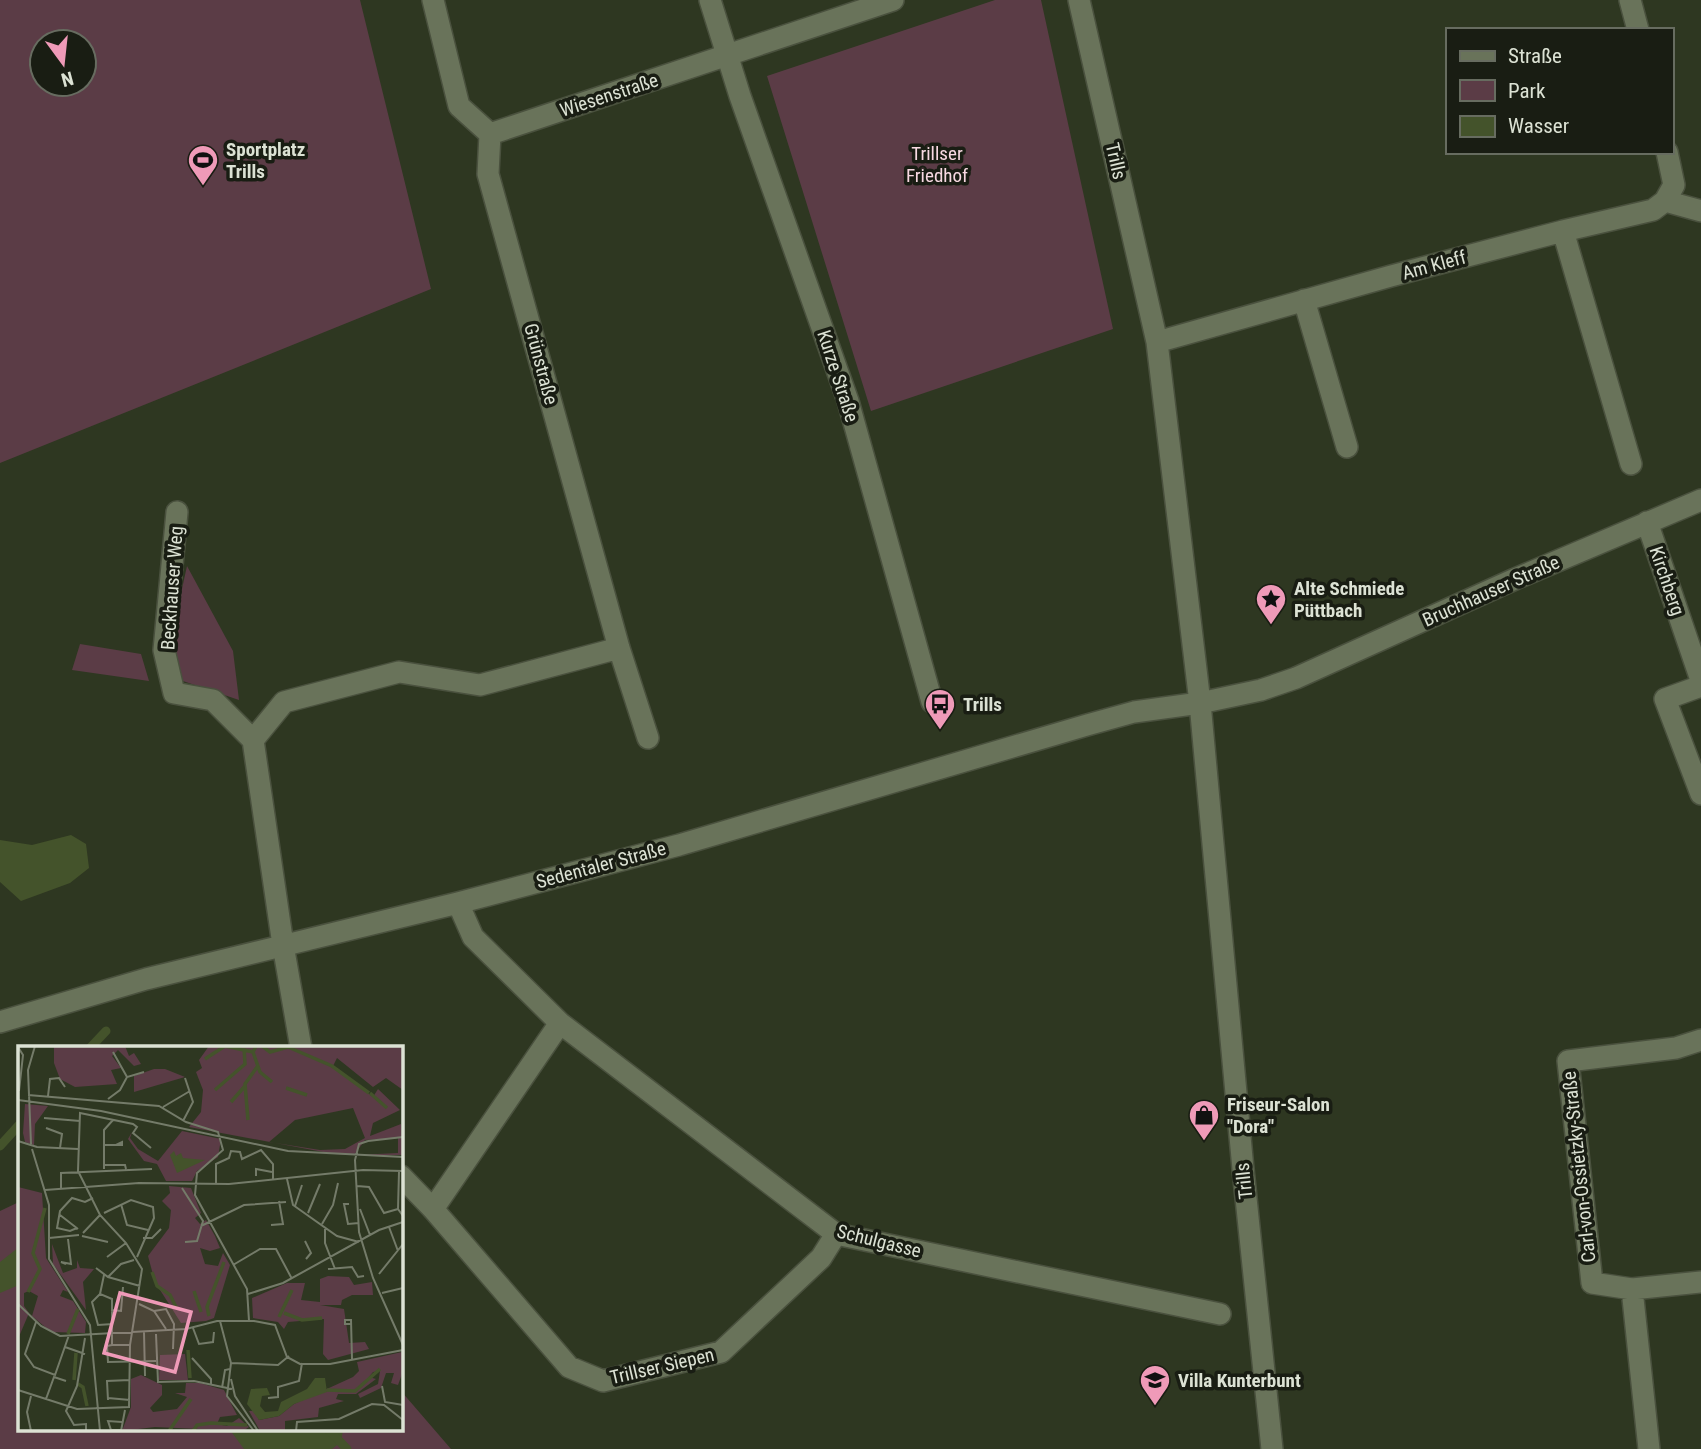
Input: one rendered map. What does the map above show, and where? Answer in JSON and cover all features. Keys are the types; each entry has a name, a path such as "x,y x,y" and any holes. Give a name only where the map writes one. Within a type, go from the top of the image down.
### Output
{"street":[{"path":"433,0 459,106 490,134"},
{"path":"710,0 727,55"},
{"name":"Wiesenstraße","path":"490,134 893,0"},
{"name":"Trills","path":"1079,0 1157,342 1200,703 1272,1449"},
{"path":"1630,0 1637,28"},
{"name":"Kurze Straße","path":"727,55 848,401 932,702"},
{"name":"Grünstraße","path":"490,134 488,174 619,648 648,738"},
{"path":"1667,154 1674,184 1665,201 1701,211"},
{"name":"Am Kleff","path":"1157,342 1563,231 1653,210 1665,201"},
{"path":"1563,231 1631,464"},
{"path":"1304,300 1347,447"},
{"name":"Bruchhauser Straße","path":"1200,703 1261,690 1296,678 1701,500"},
{"name":"Beckhauser Weg","path":"177,512 164,650 174,693 213,700 253,740"},
{"name":"Kirchberg","path":"1647,522 1701,680"},
{"path":"301,1046 253,740 284,702 399,672 480,685 619,648"},
{"path":"1701,686 1665,699 1701,794"},
{"name":"Sedentaler Straße","path":"0,1022 146,979 458,903 679,845 1087,724 1147,710 1200,703"},
{"name":"Schulgasse","path":"458,903 473,937 560,1023 836,1234 1220,1314"},
{"path":"433,1209 560,1023"},
{"name":"Carl-von-Ossietzky-Straße","path":"1701,1040 1676,1048 1568,1061 1592,1283 1632,1289 1701,1282"},
{"name":"Trillser Siepen","path":"402,1177 433,1209 569,1367 603,1381 721,1352 821,1258 836,1234"},
{"path":"1632,1289 1649,1449"}],"green space":[{"name":"Sportplatz Trills","path":"0,0 360,0 431,289 0,463"},
{"name":"Trillser Friedhof","path":"995,0 1041,0 1113,329 871,411 767,76"},
{"path":"187,566 233,651 239,700 177,679 172,634"},
{"path":"80,644 141,654 149,681 72,670"},
{"path":"18,1202 18,1432 402,1432 402,1392 451,1449 0,1449 0,1211"}],"water":[{"path":"71,835 86,844 89,868 70,883 21,901 0,882 0,840 32,845"},
{"path":"18,1248 18,1285 0,1293 0,1262"},
{"path":"231,1432 343,1432 341,1442 332,1449 244,1449"}],"waterway":[{"path":"92,1046 106,1031"},
{"path":"0,1146 18,1126"},
{"path":"331,1432 347,1449"}],"place":[{"name":"Sportplatz Trills","path":"203,187"},
{"name":"Alte Schmiede Püttbach","path":"1271,626"},
{"name":"Trills","path":"940,731"},
{"name":"Friseur-Salon \"Dora\"","path":"1204,1142"},
{"name":"Villa Kunterbunt","path":"1155,1407"}]}
